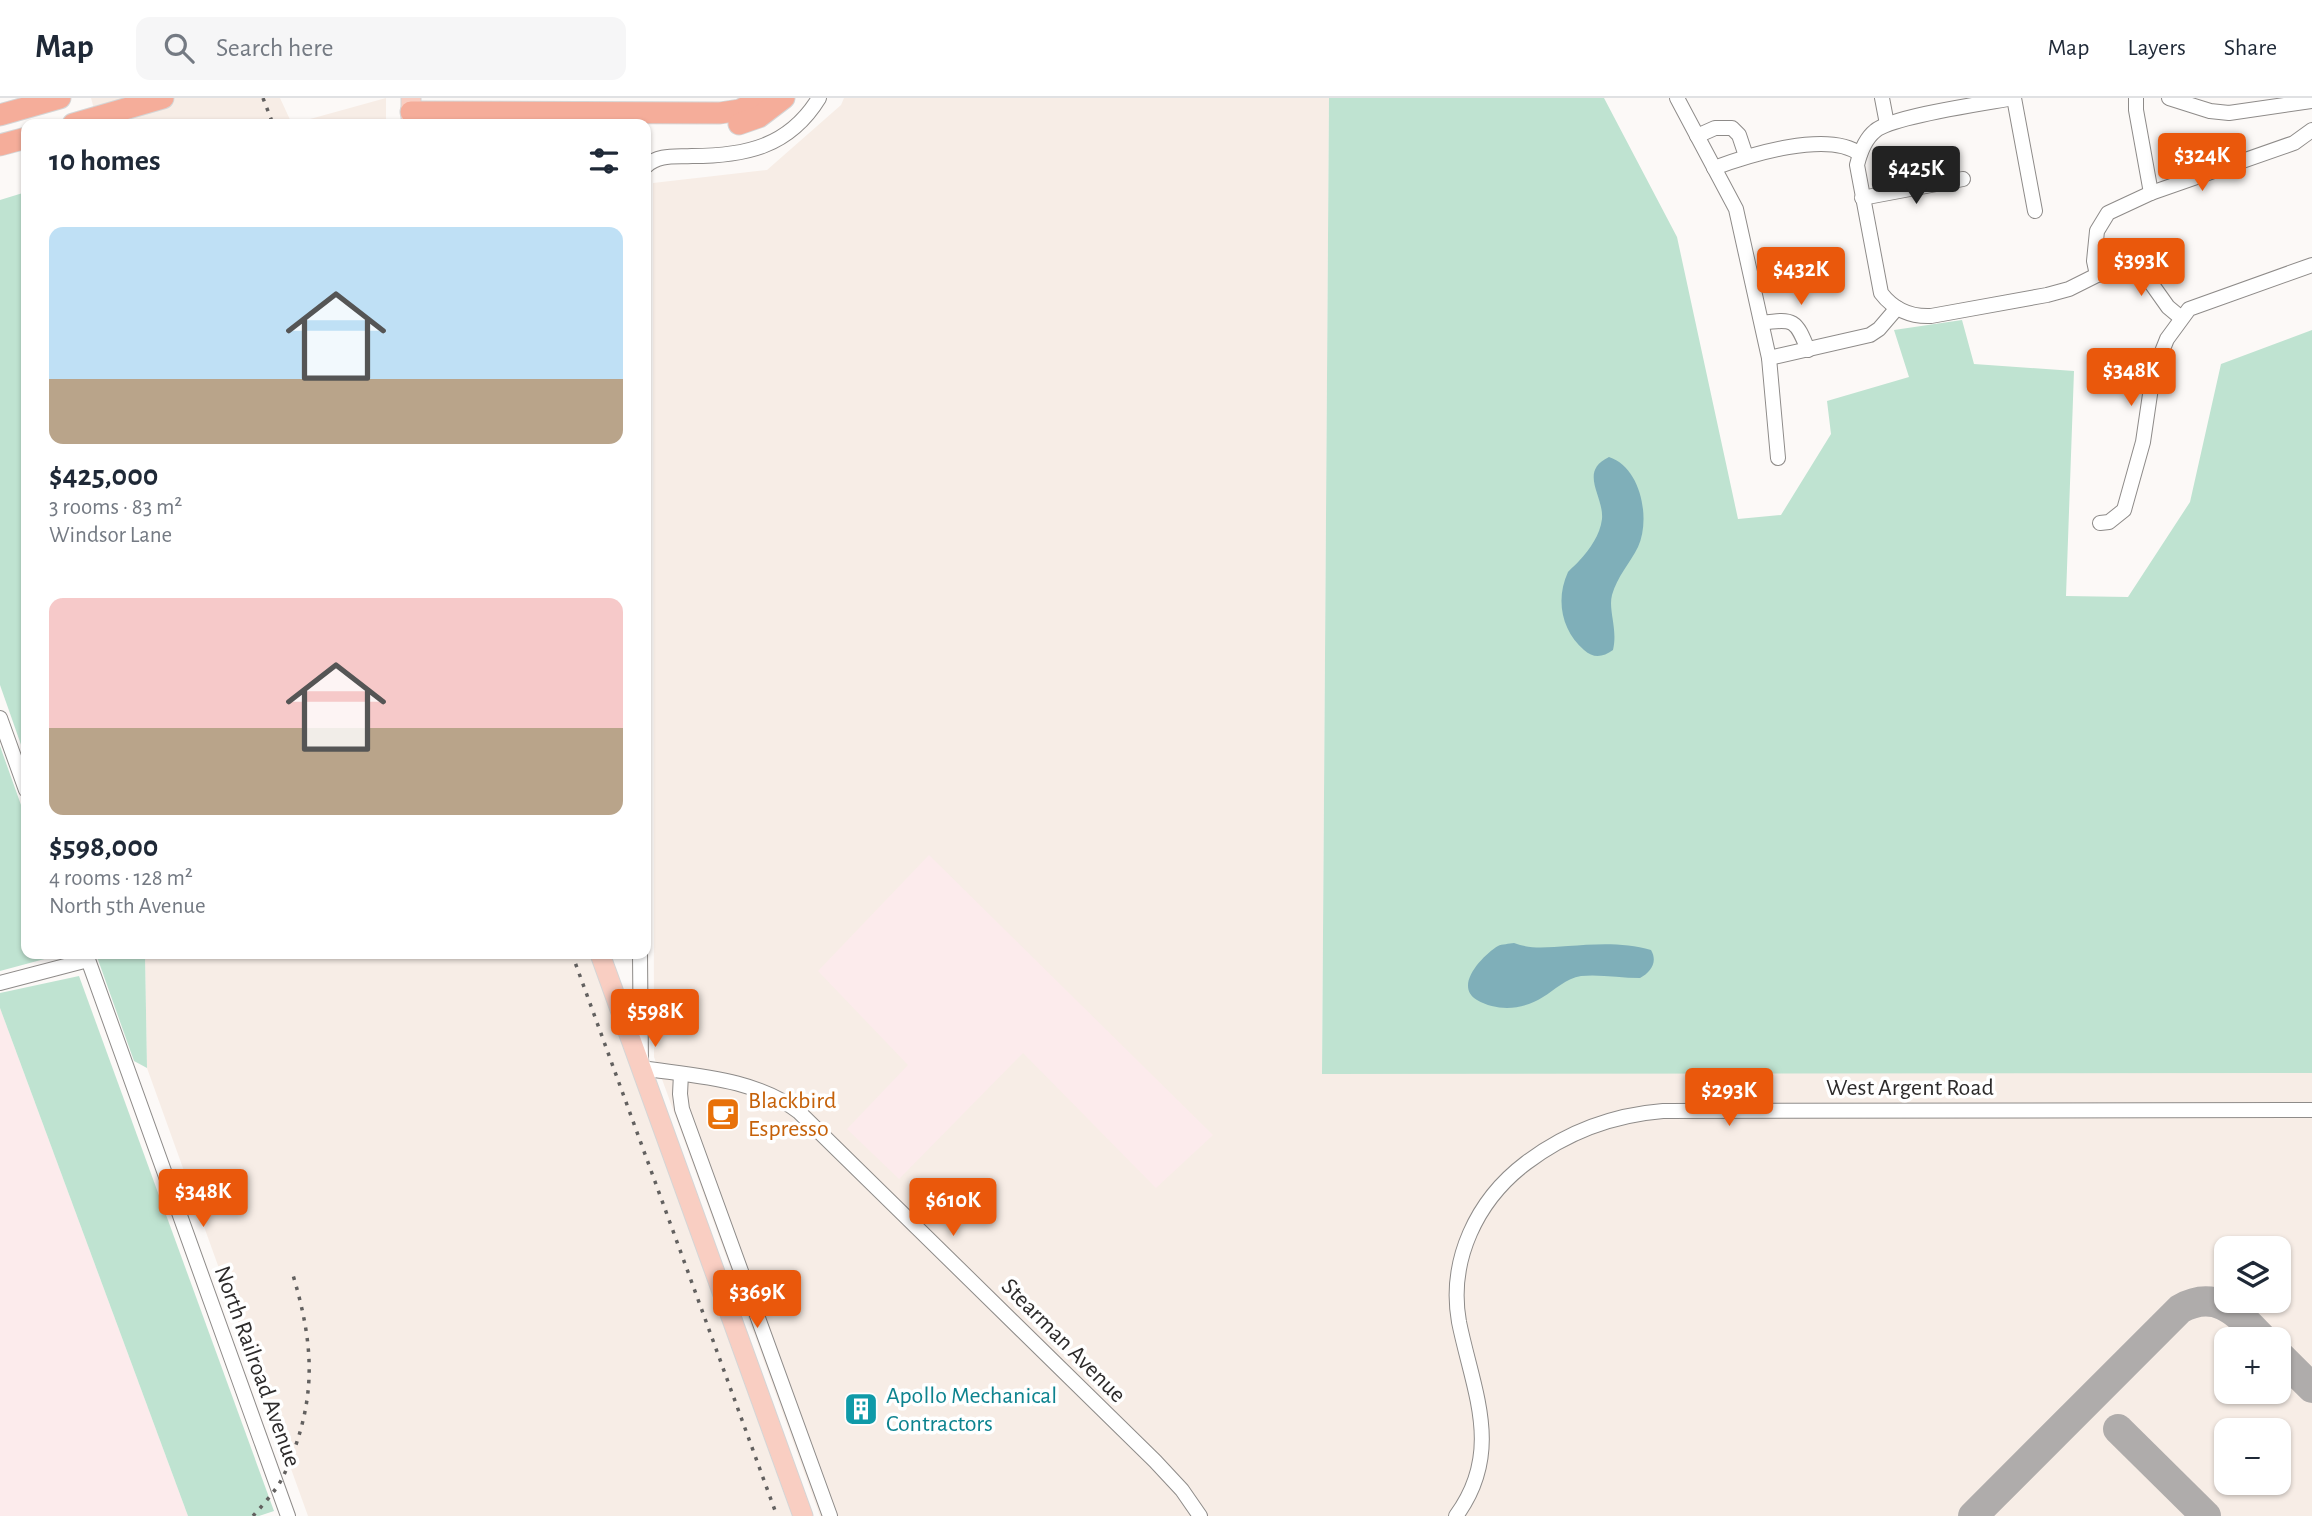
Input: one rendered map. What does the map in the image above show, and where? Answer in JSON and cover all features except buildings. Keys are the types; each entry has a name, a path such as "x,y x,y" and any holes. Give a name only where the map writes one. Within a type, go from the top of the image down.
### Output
{"highway":[{"path":"90,119 163,98"},
{"path":"411,111 720,113 740,110 762,98"},
{"path":"651,127 735,125 759,117 784,98"},
{"path":"0,115 55,99"},
{"path":"0,145 21,139"}],"main road":[{"path":"602,959 803,1516"}],"street":[{"path":"651,163 658,158 728,155 753,150 781,137 804,118 819,98"},
{"path":"1677,98 1736,209 1769,358 1778,458"},
{"path":"1882,98 1887,124"},
{"path":"2035,211 2014,98 1887,124 1874,132 1860,154 1857,165 1878,285 1887,301 1897,308 1920,317 1943,315 2048,295 2097,275 2121,272 2146,276 2168,307 2180,317"},
{"path":"2136,98 2151,193"},
{"path":"2169,98 2219,113 2268,103 2312,101"},
{"path":"1697,136 1715,128 1732,128 1738,135 1746,156"},
{"path":"2097,275 2094,261 2097,231 2108,213 2151,193 2294,143 2312,130"},
{"path":"1714,168 1746,156 1830,143 1850,146 1860,154"},
{"path":"1862,198 1963,179"},
{"path":"2100,523 2109,522 2124,510 2143,442 2153,374 2167,339 2180,317 2189,309 2206,302 2312,265"},
{"path":"1769,358 1870,335 1879,329 1897,308"},
{"path":"1762,323 1791,321 1798,327 1808,350"},
{"path":"0,718 21,776"},
{"path":"0,983 80,959"},
{"name":"North Railroad Avenue","path":"88,959 286,1516"},
{"path":"640,959 641,1068"},
{"name":"Stearman Avenue","path":"641,1068 757,1089 799,1112 1162,1468 1200,1516"},
{"path":"681,1074 682,1109 830,1516"},
{"name":"West Argent Road","path":"1456,1516 1477,1474 1483,1441 1481,1411 1458,1309 1457,1286 1464,1247 1478,1216 1499,1187 1536,1155 1575,1133 1619,1118 1664,1111 2312,1110"}],"shaded area":[{"path":"91,98 280,98 290,119 97,119"},
{"path":"386,98 386,119 310,119"},
{"path":"844,98 1329,98 1322,1073 2312,1073 2312,1516 820,1516 654,1057 653,183 767,170 841,105"},
{"path":"929,855 1213,1135 1156,1188 1023,1053 899,1179 847,1129 908,1065 818,971"},
{"path":"145,959 592,959 792,1516 308,1516 147,1068"},
{"path":"0,1008 188,1516 0,1516"}],"green space":[{"path":"1329,98 1604,98 1677,237 1738,519 1781,515 1831,434 1827,401 1909,377 1894,330 1962,320 1974,364 2074,371 2066,596 2128,597 2190,502 2221,364 2312,330 2312,1073 1322,1074"},
{"path":"21,194 21,745 0,685 0,200"},
{"path":"0,746 21,805 21,959 44,959 0,971"},
{"path":"98,959 145,959 147,1068 134,1061"},
{"path":"79,976 274,1511 259,1516 188,1516 0,1008 0,993"}],"water":[{"path":"1609,457 1629,471 1636,482 1643,509 1643,523 1638,547 1612,595 1613,650 1595,656 1584,650 1570,634 1563,614 1562,593 1568,572 1587,552 1599,531 1602,510 1594,477 1600,463"},
{"path":"1514,943 1541,948 1599,944 1630,946 1651,950 1654,959 1650,970 1640,978 1595,975 1576,977 1535,1001 1519,1007 1502,1008 1477,1000 1470,994 1468,987 1469,979 1478,963 1498,946"}],"taxiway":[{"path":"1973,1516 2180,1309 2193,1303 2216,1303 2236,1313 2251,1327"},
{"path":"2291,1367 2312,1388"},
{"path":"2118,1429 2206,1516"}],"railway":[{"path":"263,98 271,119"},
{"path":"574,959 777,1516"},
{"path":"253,1516 284,1475 301,1430 306,1407 309,1385 308,1343 293,1275"}],"place":[{"name":"Blackbird Espresso","path":"723,1114"},
{"name":"Apollo Mechanical Contractors","path":"861,1409"}]}
